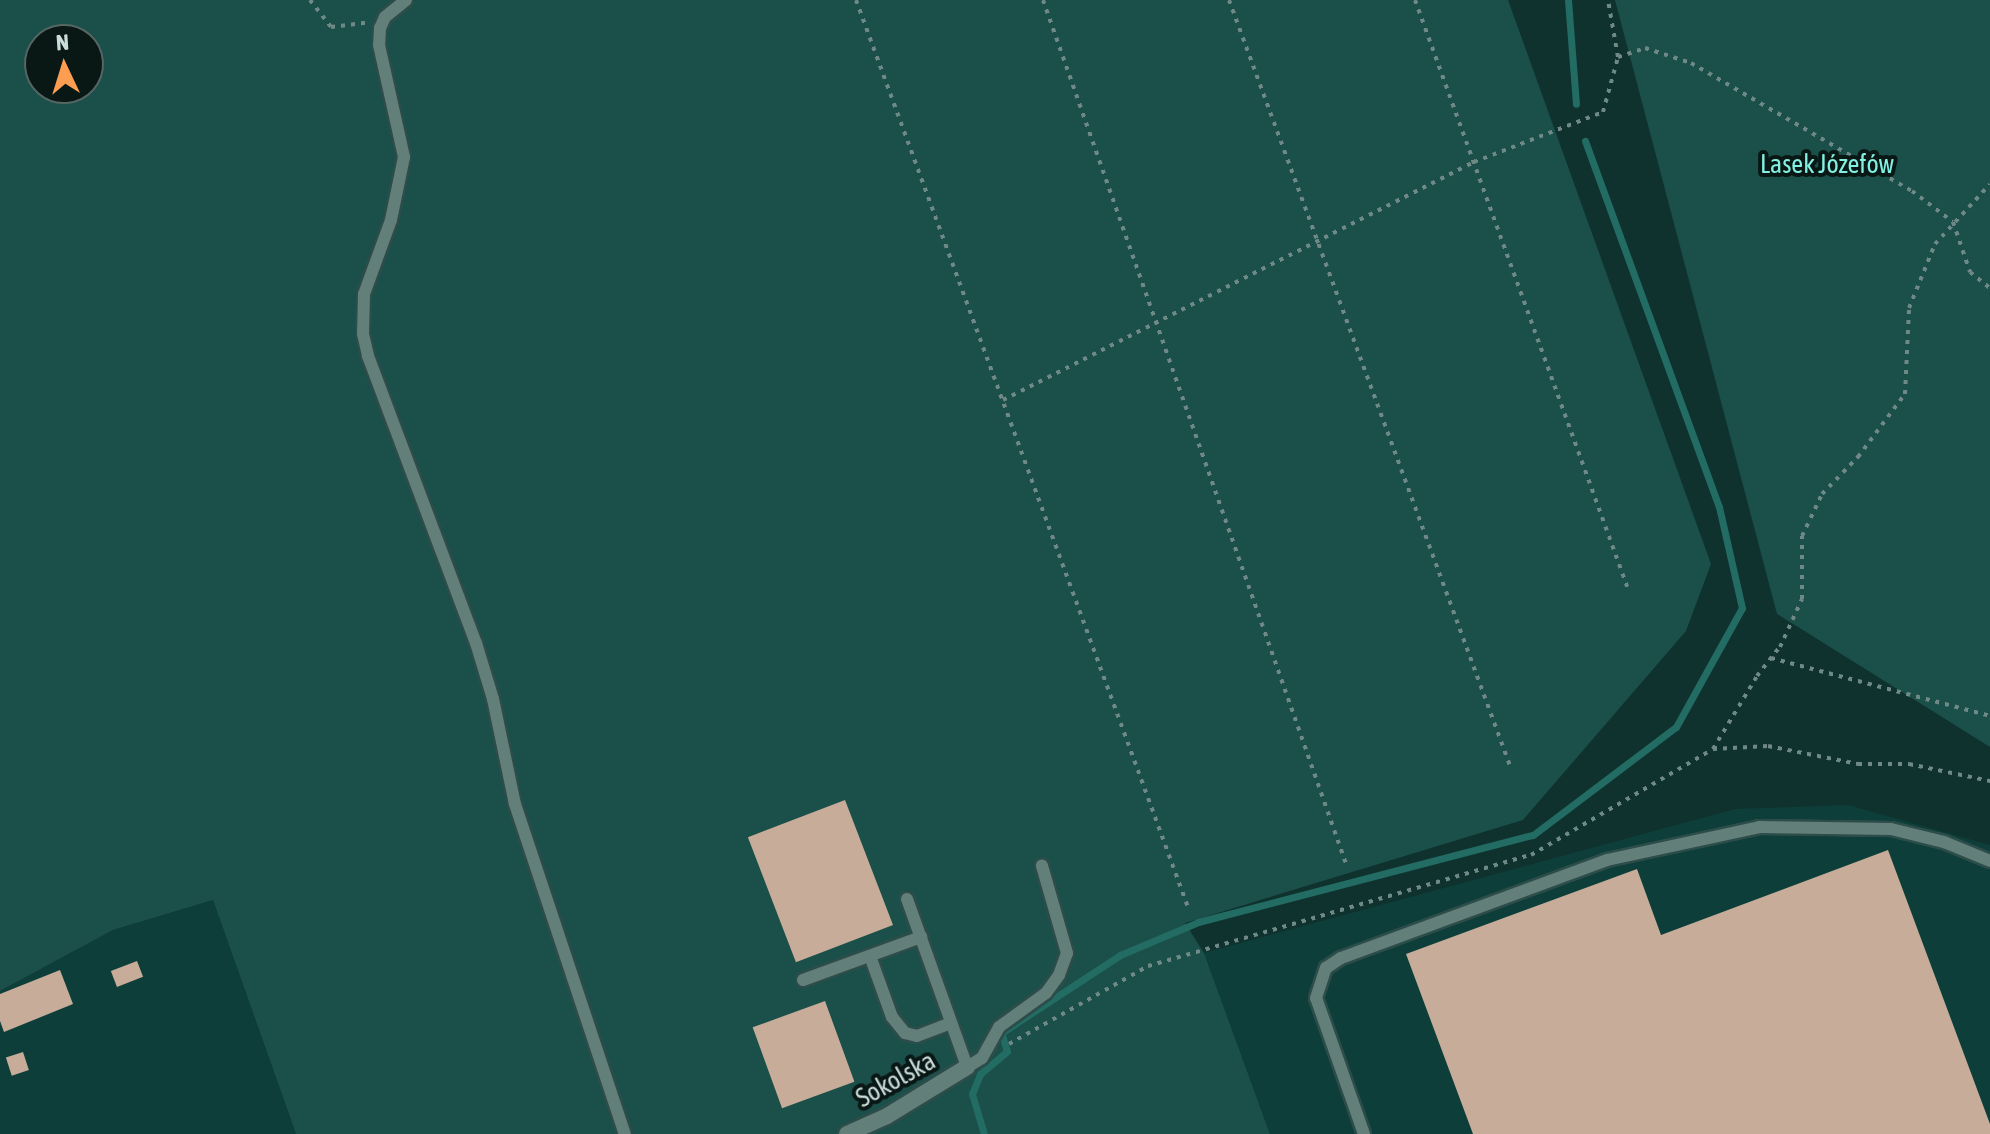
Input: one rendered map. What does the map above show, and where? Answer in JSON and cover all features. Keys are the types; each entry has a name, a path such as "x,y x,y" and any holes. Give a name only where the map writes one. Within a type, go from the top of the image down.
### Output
{"street":[{"name":"Sokolska","path":"847,1134 887,1116 967,1067"}],"lane":[{"path":"406,0 385,17 380,28 379,45 404,157 391,220 364,294 363,334 368,356 476,643 493,699 515,804 625,1134"},
{"path":"1364,1134 1316,998 1326,968 1341,958 1607,860 1759,827 1891,829 1944,842 1990,861"},
{"path":"907,899 967,1067 982,1058 999,1027 1046,993 1059,975 1067,953 1042,866"},
{"path":"803,980 921,937"},
{"path":"870,956 892,1017 905,1033 917,1036 951,1023"}],"path":[{"path":"310,0 331,27 363,21 380,28"},
{"path":"856,0 1189,910"},
{"path":"1043,0 1346,864"},
{"path":"1229,0 1510,766"},
{"path":"1415,0 1628,589"},
{"path":"1002,401 1474,162 1603,112 1618,57 1608,0"},
{"path":"1618,57 1645,48 1691,63 1834,142 1912,191 1953,222 1970,272 1990,288"},
{"path":"1713,749 1771,658 1802,599 1802,536 1822,494 1858,457 1905,394 1909,308 1935,244 1990,184"},
{"path":"1771,658 1990,716"},
{"path":"991,1045 1005,1046 1148,966 1531,855 1713,749 1768,746 1858,764 1909,764 1990,781"}],"shaded area":[{"path":"1848,805 1990,845 1990,1134 1270,1134 1204,953 1735,809"},
{"path":"213,900 296,1134 0,1134 0,991 113,930"}],"green space":[{"path":"0,0 1508,0 1711,564 1686,631 1523,820 1185,923 1204,953 1270,1134 296,1134 213,900 113,930 0,991"},
{"name":"Lasek Józefów","path":"1615,0 1990,0 1990,747 1777,614"}],"building":[{"path":"845,800 893,925 796,962 748,837"},
{"path":"1888,850 1990,1124 1990,1134 1473,1134 1406,954 1637,869 1661,935"},
{"path":"137,961 143,977 117,987 111,971"},
{"path":"60,970 73,1004 4,1032 0,1021 0,994"},
{"path":"825,1001 854,1082 782,1108 753,1027"},
{"path":"23,1052 29,1070 12,1076 6,1058"}],"waterway":[{"path":"1568,0 1576,104"},
{"path":"984,1134 972,1094 980,1074 1007,1051 1001,1033 1120,955 1198,922 1533,835 1676,727 1742,608 1719,507 1585,141"}]}
